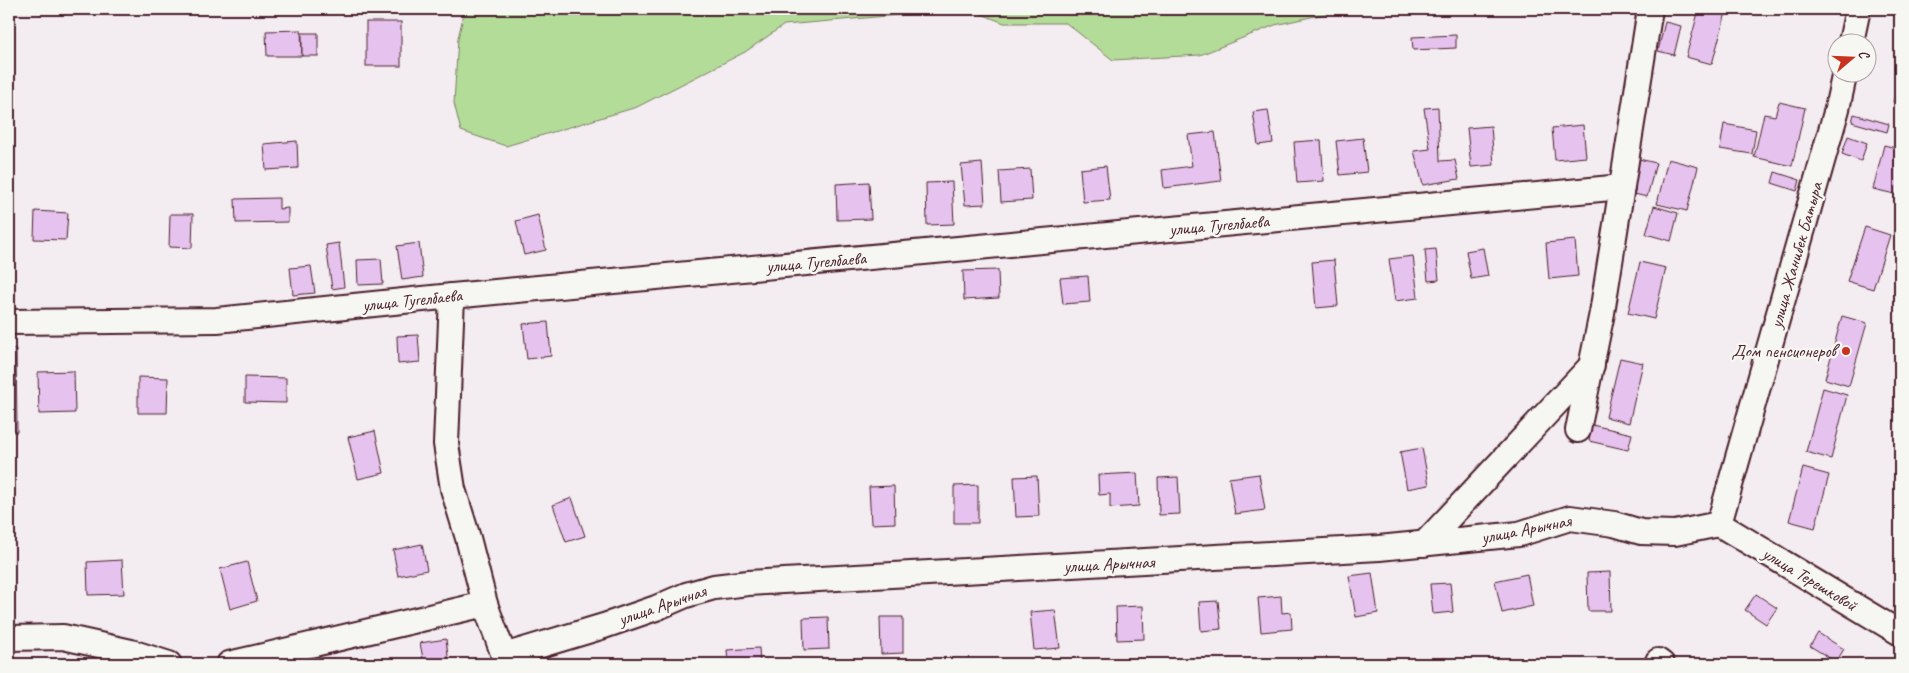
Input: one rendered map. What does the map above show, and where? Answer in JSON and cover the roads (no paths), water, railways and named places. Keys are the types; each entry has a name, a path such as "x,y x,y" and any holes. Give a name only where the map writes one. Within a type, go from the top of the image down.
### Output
{"street":[{"path":"1578,430 1602,313 1650,9"},
{"path":"1853,32 1858,9"},
{"name":"улица Жанибек Батыра","path":"1719,524 1837,110 1843,82"},
{"name":"улица Тугелбаева","path":"9,322 217,320 452,296 1622,187"},
{"path":"452,296 446,444 453,489 485,604 505,660"},
{"path":"1424,544 1592,365"},
{"name":"улица Арычная","path":"505,660 656,608 686,595 714,587 898,574 1186,560 1424,544 1519,534 1570,518 1614,524 1641,532 1675,533 1719,524"},
{"name":"улица Терешковой","path":"1719,524 1900,633"},
{"path":"229,664 485,604"},
{"path":"9,638 63,637 131,652 169,664"}],"place":[{"name":"Дом пенсионеров","path":"1846,351"}]}
